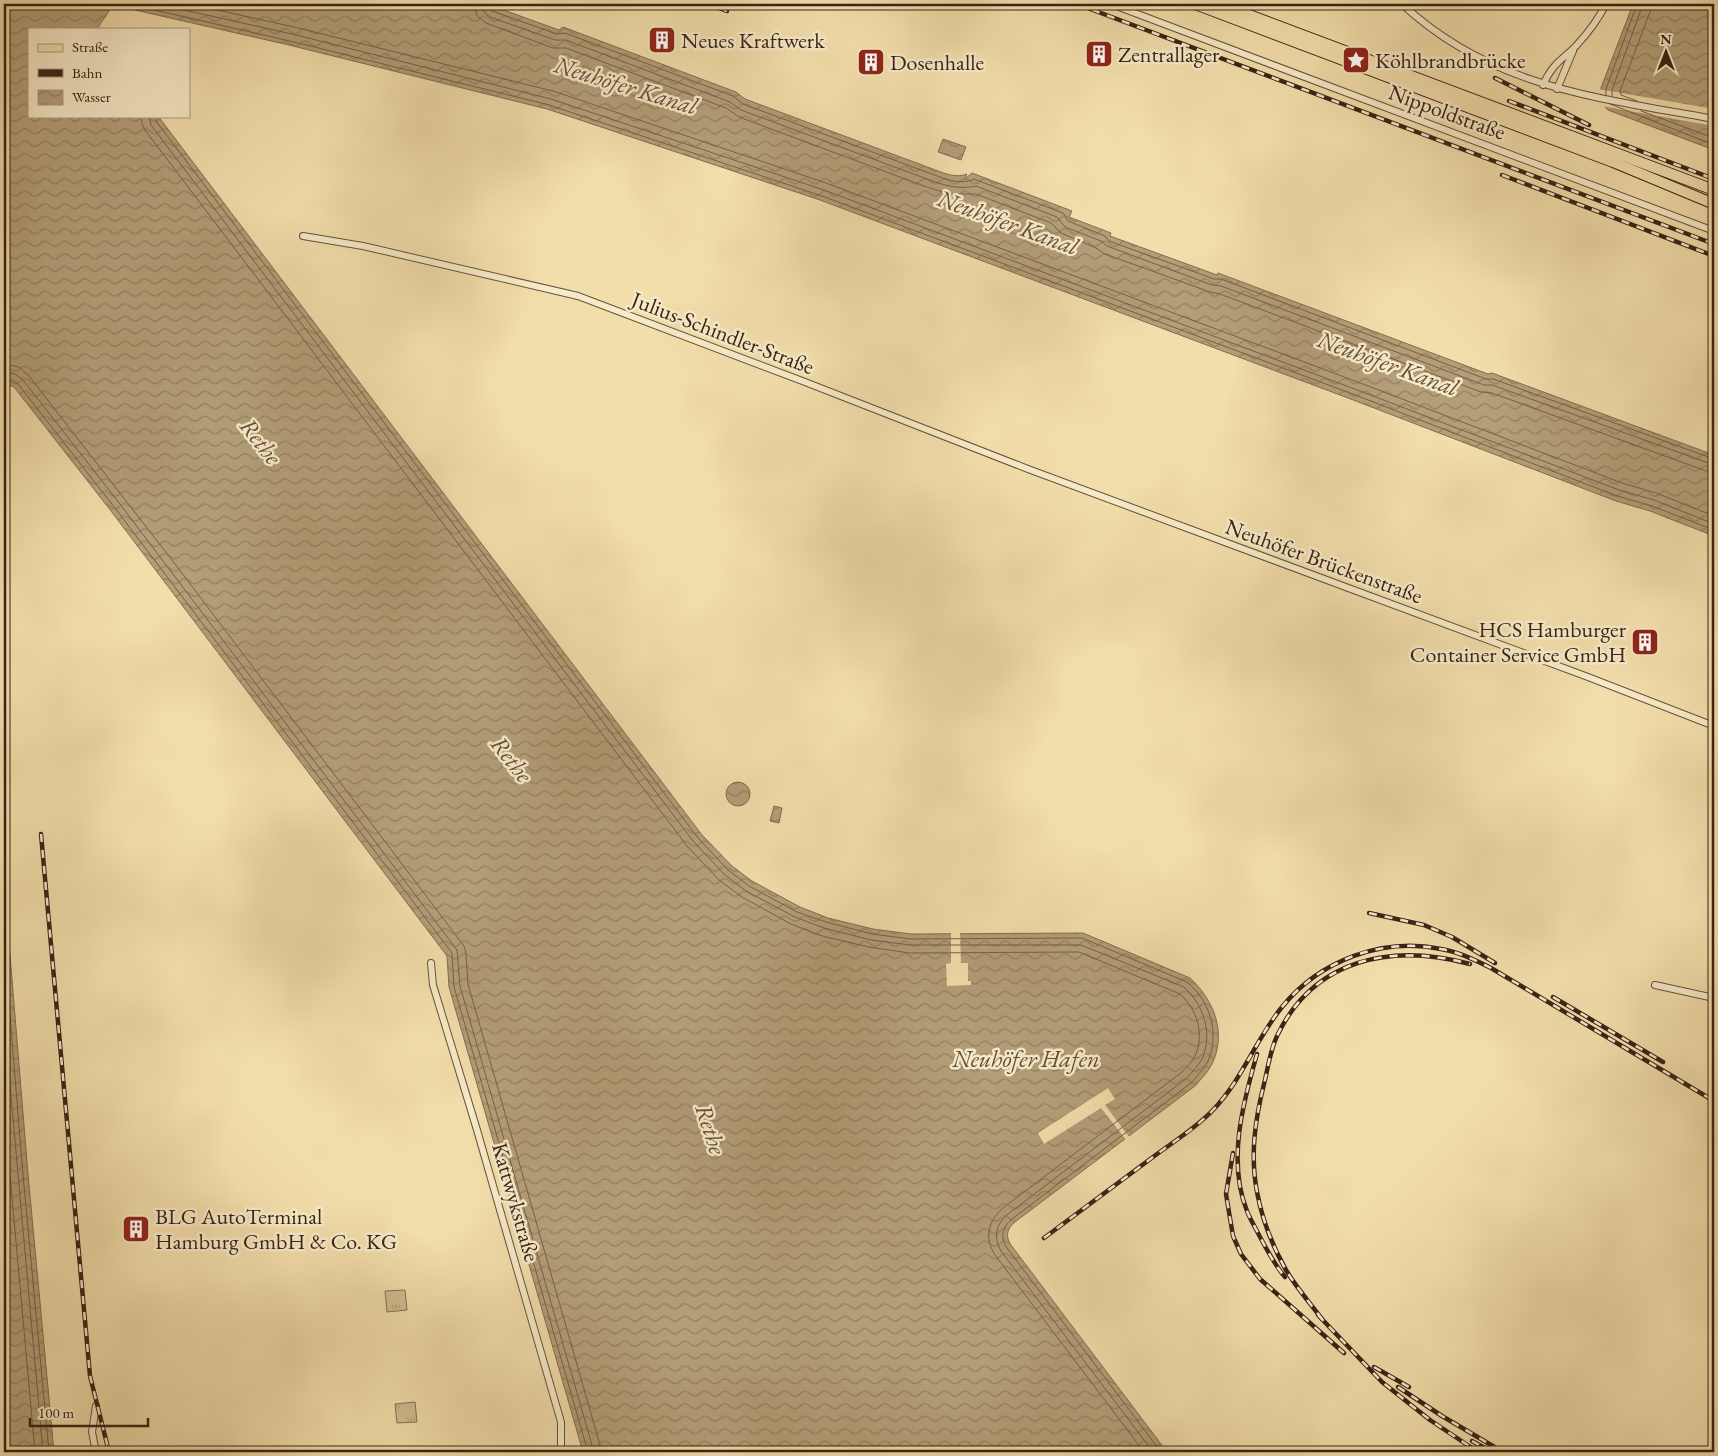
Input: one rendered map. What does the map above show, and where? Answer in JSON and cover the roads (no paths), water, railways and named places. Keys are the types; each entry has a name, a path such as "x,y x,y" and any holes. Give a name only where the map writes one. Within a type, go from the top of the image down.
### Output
{"main road":[{"path":"1195,4 1604,158 1714,204"},
{"path":"1220,4 1714,190"}],"street":[{"name":"Nippoldstraße","path":"1111,4 1714,231"},
{"path":"1402,4 1430,27 1473,55 1504,70 1543,85 1579,94 1714,119"},
{"path":"1543,85 1556,64 1574,47 1597,20 1606,4"},
{"path":"1558,89 1574,47"},
{"name":"Julius-Schindler-Straße","path":"303,236 363,246 578,296 1119,503"},
{"name":"Neuhöfer Brückenstraße","path":"1119,503 1588,676 1714,726"},
{"name":"Kattwykstraße","path":"431,963 433,985 478,1130 561,1422 560,1452"},
{"path":"1655,985 1714,998"},
{"path":"96,1406 92,1432 96,1452"}],"water":[{"path":"4,4 389,4 394,6 400,4 487,4 559,30 563,27 736,92 745,99 944,173 957,176 967,174 966,178 972,173 1072,211 1069,217 1111,233 1110,236 1217,275 1218,273 1488,374 1492,373 1714,455 1714,536 1650,511 1616,501 1348,398 820,200 547,109 289,45 113,5 98,28 28,28 28,118 160,118 702,835 732,866 752,881 800,907 828,918 873,929 911,934 1083,933 1190,978 1206,996 1216,1018 1218,1041 1216,1052 1212,1064 1195,1086 1015,1222 1010,1227 1008,1236 1011,1245 1167,1452 583,1452 449,987 447,956 111,511 14,387 4,383"},
{"path":"1633,4 1714,4 1714,150 1608,110 1601,102 1601,88"},
{"path":"943,139 966,147 961,160 938,152"},
{"path":"738,782 743,783 749,789 749,799 743,805 738,806 733,805 727,799 726,794 727,789 733,783"},
{"path":"774,806 782,808 779,823 770,821"},
{"path":"4,882 28,1174 54,1452 4,1452"}],"railway":[{"path":"708,4 727,11"},
{"path":"1077,4 1714,244"},
{"path":"1495,78 1589,125"},
{"path":"1509,101 1714,179"},
{"path":"1502,175 1714,256"},
{"path":"41,834 90,1376 109,1452"},
{"path":"1369,913 1424,925 1452,937 1495,963"},
{"path":"1044,1238 1206,1117 1241,1073 1273,1019 1297,991 1315,976 1334,965 1354,956 1375,950 1397,946 1419,946 1448,950 1473,959 1714,1101"},
{"path":"1322,1319 1294,1283 1281,1261 1265,1222 1257,1192 1254,1138 1261,1097 1277,1036 1293,1010 1312,989 1334,973 1358,963 1384,957 1412,955 1470,964"},
{"path":"1553,997 1663,1062"},
{"path":"1257,1054 1242,1112 1239,1132 1238,1172 1241,1192 1248,1214 1271,1257 1285,1277"},
{"path":"1233,1153 1226,1194 1233,1236 1241,1254 1260,1279 1344,1353"},
{"path":"1318,1315 1382,1382 1430,1420 1478,1452"},
{"path":"1374,1367 1409,1387"},
{"path":"1398,1387 1503,1452"},
{"path":"1472,1441 1492,1452"}],"place":[{"name":"Neues Kraftwerk","path":"662,40"},
{"name":"Zentrallager","path":"1099,54"},
{"name":"Köhlbrandbrücke","path":"1356,60"},
{"name":"Dosenhalle","path":"871,62"},
{"name":"HCS Hamburger Container Service GmbH","path":"1645,642"},
{"name":"BLG AutoTerminal Hamburg GmbH & Co. KG","path":"136,1229"}],"water label":[{"name":"Neuhöfer Kanal","path":"626,85"},
{"name":"Neuhöfer Kanal","path":"1008,222"},
{"name":"Neuhöfer Kanal","path":"1388,363"},
{"name":"Rethe","path":"261,441"},
{"name":"Rethe","path":"512,759"},
{"name":"Neuhöfer Hafen","path":"1026,1058"},
{"name":"Rethe","path":"711,1129"}]}
